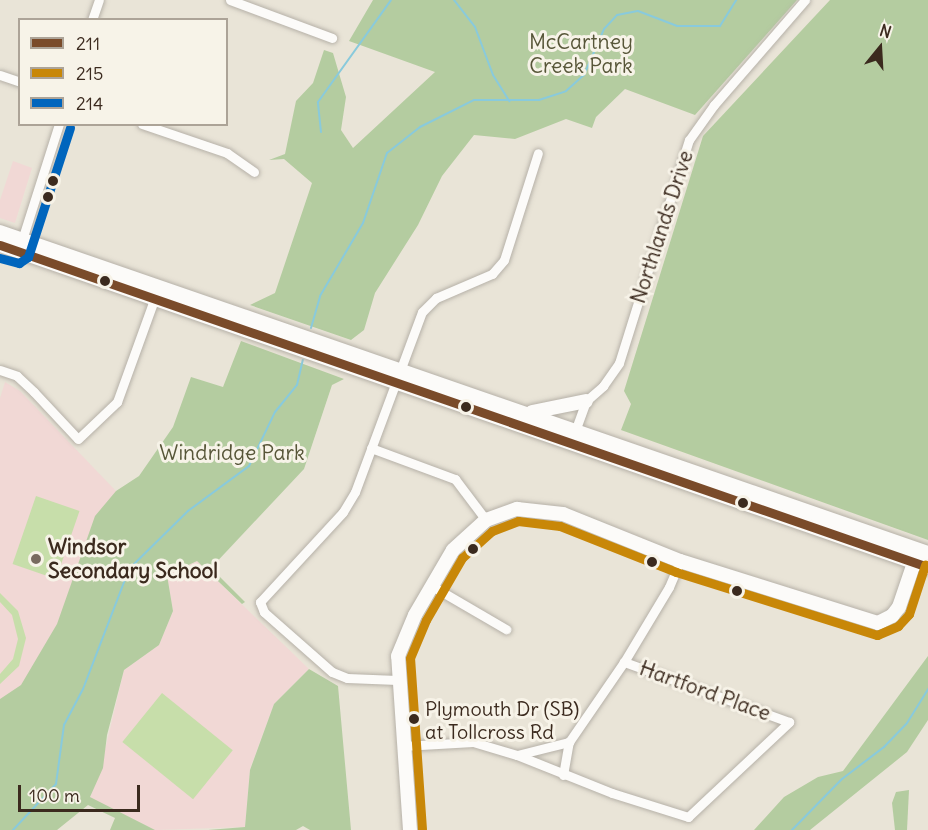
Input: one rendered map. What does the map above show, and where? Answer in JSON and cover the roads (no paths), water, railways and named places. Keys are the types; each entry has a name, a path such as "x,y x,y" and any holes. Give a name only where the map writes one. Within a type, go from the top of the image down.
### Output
{"main road":[{"path":"0,232 20,245 920,555 928,567"},
{"path":"0,245 20,245"},
{"path":"396,375 530,413 574,436"},
{"path":"530,413 586,401"},
{"path":"410,830 397,680 404,638 432,586 459,543 486,520 517,510 545,510 680,561 878,623 892,616 899,607 920,555"}],"street":[{"path":"93,18 99,0"},
{"path":"230,0 332,38"},
{"name":"Northlands Drive","path":"574,436 586,401 603,386 619,363 689,140 719,98 805,0"},
{"path":"0,75 18,81"},
{"path":"20,245 58,126"},
{"path":"148,126 227,153 254,172"},
{"path":"397,680 347,678 332,672 264,612 260,602 343,512 371,447 417,320 428,304 492,274 504,260 538,153"},
{"path":"0,370 17,376 78,439 117,402 157,292"},
{"path":"371,447 455,479 486,520"},
{"path":"563,775 569,742 624,662 669,588 680,561"},
{"path":"432,586 506,629"},
{"name":"Hartford Place","path":"403,746 473,742 517,755 563,775 688,817 789,722 624,662"},
{"path":"517,755 569,742"}],"waterway":[{"path":"321,132 318,102 391,0"},
{"path":"454,0 475,27 493,75 509,101"},
{"path":"311,328 320,296 363,223 387,153 420,127 474,100 539,100 566,91 584,75 604,29 617,15 638,11 677,26 720,26 736,0"},
{"path":"13,830 56,784 64,725 83,689 129,569 188,511 249,466 275,412 297,385 303,360"},
{"path":"792,830 842,779 884,747 907,723 928,689"}],"place":[{"name":"Windsor Secondary School","path":"36,559"},
{"name":"Plymouth Dr (SB) at Tollcross Rd","path":"414,719"}],"park label":[{"name":"McCartney Creek Park","path":"581,54"},
{"name":"Windridge Park","path":"232,453"}]}
